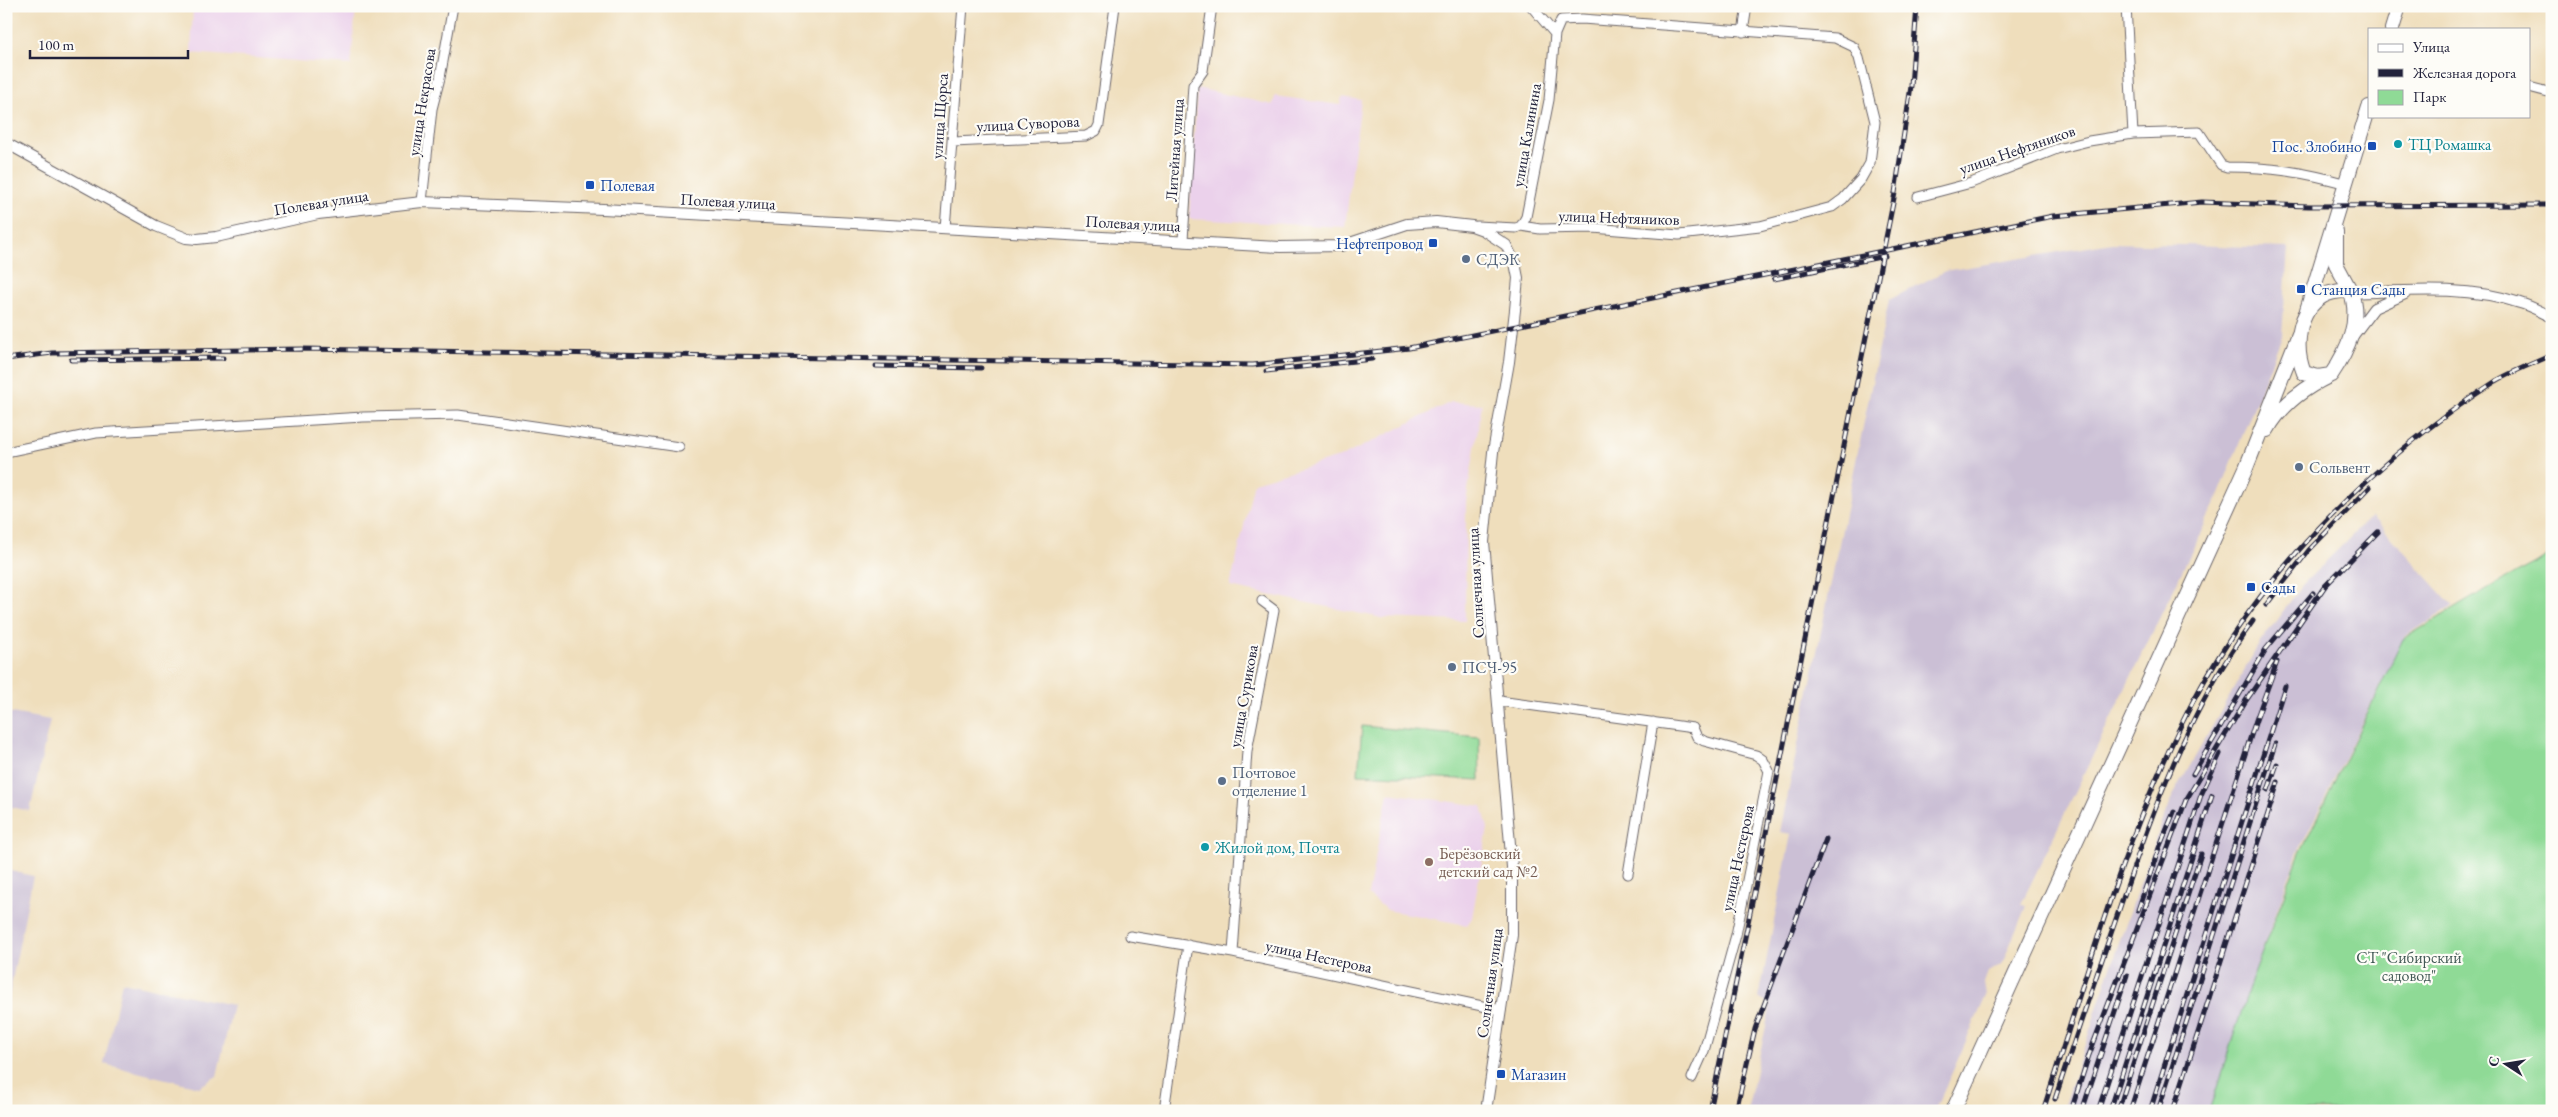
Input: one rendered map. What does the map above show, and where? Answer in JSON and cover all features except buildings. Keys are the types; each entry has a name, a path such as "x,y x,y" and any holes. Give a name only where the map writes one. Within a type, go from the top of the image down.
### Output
{"highway":[{"path":"2392,28 2399,6"},
{"path":"1953,1111 2246,468 2306,314 2368,111"},
{"path":"2246,468 2269,426 2288,403 2303,390 2331,375 2350,339 2355,318 2355,306 2336,264 2336,217"},
{"path":"2306,314 2322,296 2350,292"},
{"path":"2299,334 2299,361 2304,373 2318,377 2331,375"}],"street":[{"name":"улица Некрасова","path":"422,202 432,109 440,78 453,6"},
{"name":"улица Щорса","path":"945,228 963,6"},
{"name":"улица Суворова","path":"953,142 1086,136 1096,131 1099,125 1115,6"},
{"name":"Литейная улица","path":"1183,240 1193,86 1203,71 1212,6"},
{"path":"1531,6 1554,34 1561,20 1582,19 1743,32 1747,6"},
{"path":"2126,6 2133,134"},
{"name":"улица Нефтяников","path":"1521,226 1540,229 1593,228 1679,235 1760,226 1832,207 1843,199 1861,179 1870,163 1875,122 1859,58 1854,47 1836,38 1743,32"},
{"name":"улица Калинина","path":"1521,226 1526,217 1549,100 1554,34"},
{"path":"2530,87 2552,93"},
{"name":"улица Нефтяников","path":"1918,197 1957,185 1972,184 2057,149 2133,134 2199,132 2221,166 2268,167 2313,174 2347,184"},
{"name":"Полевая улица","path":"6,143 156,226 186,238 208,239 318,214 422,202 603,209 1322,248 1359,241 1407,224 1436,222 1472,226"},
{"path":"1472,226 1521,226"},
{"name":"Солнечная улица","path":"1472,226 1492,235 1506,245 1512,252 1518,278 1509,362 1488,485 1484,542 1512,867 1512,935 1486,1111"},
{"path":"2350,339 2374,308 2416,290"},
{"path":"2350,292 2416,290 2479,293 2520,303 2552,317"},
{"path":"6,452 96,433 363,416 458,415 679,447"},
{"name":"улица Сурикова","path":"1234,952 1247,751 1274,610 1262,601"},
{"name":"улица Нестерова","path":"1499,701 1693,728 1697,737 1704,741 1756,755 1763,760 1769,771 1736,935 1704,1051 1692,1078"},
{"path":"1628,874 1653,722"},
{"name":"улица Нестерова","path":"1130,936 1234,952 1501,1010"},
{"path":"1164,1111 1188,945"}],"shaded area":[{"path":"193,6 356,6 351,65 191,53"},
{"path":"1197,88 1273,105 1275,96 1340,105 1342,97 1361,100 1345,227 1189,219"},
{"path":"2112,243 2288,248 2282,336 2218,497 2021,904 2026,906 2002,964 1988,972 1984,983 1986,996 1935,1111 1747,1111 1771,1004 1759,998 1791,834 1780,832 1889,300 1945,271"},
{"path":"1451,402 1482,404 1466,502 1465,621 1382,618 1230,587 1254,482 1343,456"},
{"path":"2372,516 2453,606 2404,637 2298,852 2253,976 2209,1111 2063,1111 2117,948 2169,803 2259,644 2303,584"},
{"path":"6,712 50,720 30,811 6,806"},
{"name":"Берёзовский детский сад №2","path":"1388,793 1482,806 1488,828 1472,918 1467,925 1387,910 1368,895"},
{"path":"6,870 33,876 6,1010"},
{"path":"122,982 233,1005 217,1076 199,1087 104,1064"}],"green space":[{"name":"СТ \"Сибирский садовод\"","path":"2552,552 2552,1111 2209,1111 2253,976 2300,853 2403,639"},
{"path":"1362,726 1479,737 1480,780 1358,774"}],"railway":[{"path":"1710,1111 1895,193 1911,86 1917,6"},
{"path":"6,359 52,353 302,349 1253,365 1409,348 2053,216 2202,202 2309,206 2552,205"},
{"path":"1774,279 1885,256"},
{"path":"2043,1111 2105,914 2140,817 2182,723 2209,672 2241,623 2277,576 2316,531 2358,489 2402,450 2496,381 2516,370 2552,355"},
{"path":"71,360 223,358"},
{"path":"1266,371 1372,359"},
{"path":"876,366 981,368"},
{"path":"2266,605 2309,550 2370,487"},
{"path":"2071,1111 2089,1055 2186,800 2245,702 2325,586 2378,532"},
{"path":"2193,774 2266,649 2313,593"},
{"path":"2055,1099 2158,801 2191,726 2210,689 2230,654 2253,621"},
{"path":"2130,1111 2256,720 2277,662"},
{"path":"2150,1111 2285,686"},
{"path":"2158,1111 2275,744"},
{"path":"2098,1111 2201,795 2220,754"},
{"path":"2268,790 2277,764"},
{"path":"2173,1111 2278,782"},
{"path":"2110,1111 2212,795"},
{"path":"2138,910 2159,848 2174,812"},
{"path":"1736,1111 1755,1029 1826,839"},
{"path":"2118,1111 2201,854"},
{"path":"2082,1111 2127,975"}],"place":[{"name":"ТЦ Ромашка","path":"2398,144"},
{"name":"Пос. Злобино","path":"2372,146"},
{"name":"Полевая","path":"590,185"},
{"name":"Нефтепровод","path":"1433,243"},
{"name":"СДЭК","path":"1466,259"},
{"name":"Станция Сады","path":"2301,289"},
{"name":"Сольвент","path":"2299,467"},
{"name":"Сады","path":"2251,587"},
{"name":"ПСЧ-95","path":"1452,667"},
{"name":"Почтовое отделение 1","path":"1222,781"},
{"name":"Жилой дом, Почта","path":"1205,847"},
{"name":"Берёзовский детский сад №2","path":"1429,862"},
{"name":"Магазин","path":"1501,1074"}]}
